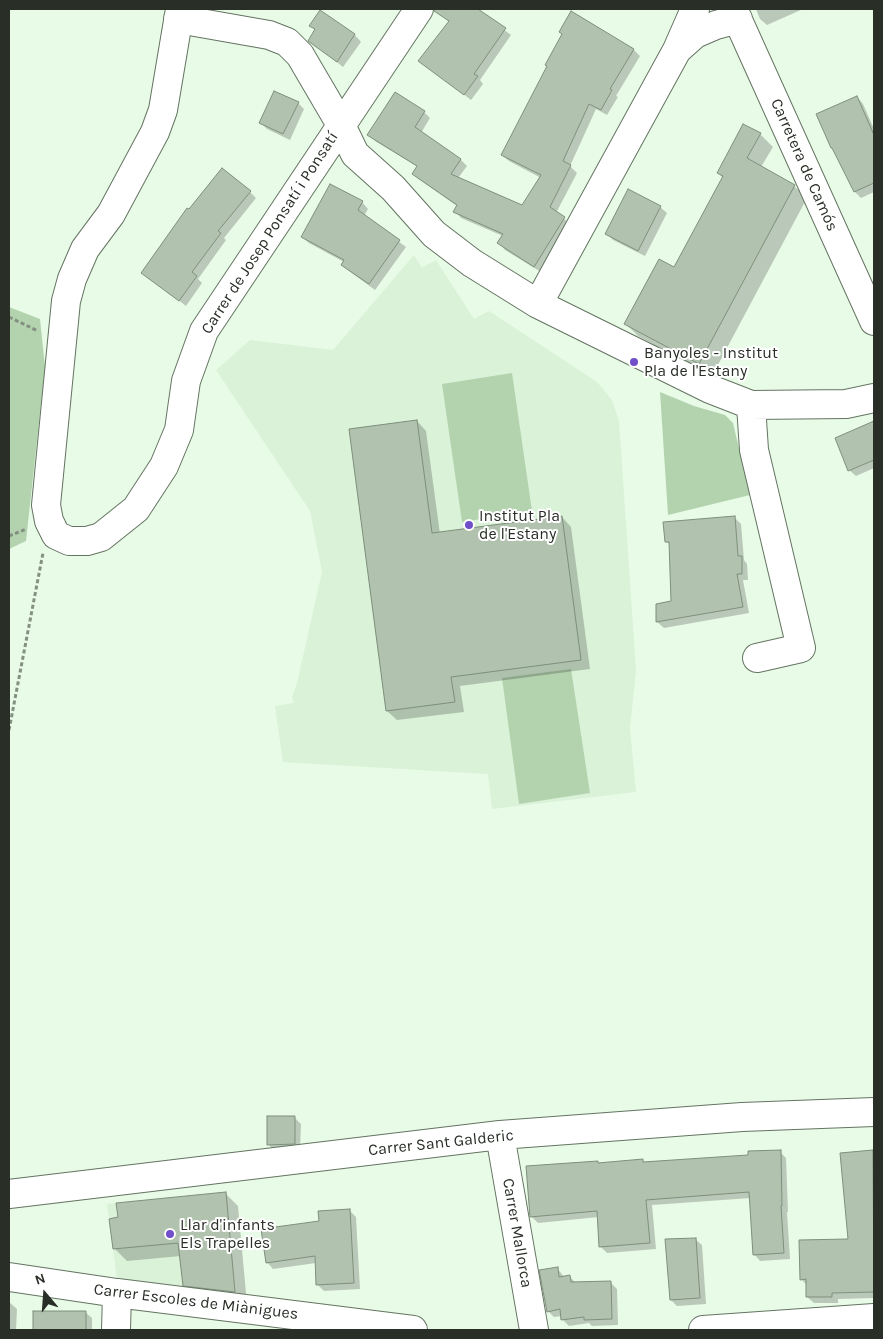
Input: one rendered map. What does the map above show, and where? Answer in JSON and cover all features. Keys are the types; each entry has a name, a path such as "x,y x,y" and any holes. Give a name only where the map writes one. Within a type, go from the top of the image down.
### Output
{"street":[{"name":"Carrer de Josep Ponsatí i Ponsatí","path":"48,521 56,535 69,541 87,541 101,537 136,509 164,466 179,430 186,381 204,330 419,9"},
{"path":"538,304 677,50 695,9"},
{"path":"48,521 46,505 66,302 72,279 85,249 111,214 155,132 163,110 179,14 287,42 300,55 341,125 355,154 393,188 434,234 472,263 538,304 710,389 751,405 846,404 874,398"},
{"path":"677,50 695,34 735,14"},
{"name":"Carretera de Camós","path":"735,14 874,321"},
{"path":"751,405 754,450 801,648 757,658"},
{"name":"Carrer Sant Galderic","path":"9,1194 500,1135 742,1117 874,1112"},
{"name":"Carrer Mallorca","path":"500,1135 534,1330"},
{"name":"Carrer Escoles de Miànigues","path":"9,1277 117,1293 412,1330"},
{"path":"116,1330 117,1293"},
{"path":"703,1330 874,1318"}],"path":[{"path":"9,316 61,342"},
{"path":"9,730 48,521"}],"shaded area":[{"name":"Institut Pla de l'Estany","path":"414,255 422,268 436,260 474,319 489,311 597,382 612,400 619,421 636,670 630,728 636,792 492,809 488,774 283,762 275,706 294,703 292,697 297,683 322,572 310,511 216,370 250,340 333,350"},
{"path":"9,307 40,319 45,367 26,541 9,549"},
{"path":"512,373 532,511 462,522 442,384"},
{"path":"660,392 694,406 725,415 733,423 750,495 668,515"},
{"path":"571,669 590,793 519,804 502,678"},
{"name":"Llar d'infants Els Trapelles","path":"226,1192 235,1292 183,1289 117,1279 107,1204"}],"building":[{"path":"434,9 478,9 506,28 474,74 478,76 464,95 418,61 449,21 434,11"},
{"path":"320,10 355,34 337,62 308,41 315,29 309,26"},
{"path":"571,11 634,49 610,89 612,90 601,110 589,104 563,161 571,165 550,207 565,217 534,267 497,243 503,234 453,212 457,205 412,174 417,166 367,135 395,92 425,111 415,127 461,159 451,174 522,205 541,175 501,155 547,66 545,65 562,34 559,32"},
{"path":"274,91 299,102 283,134 259,123"},
{"path":"857,96 874,135 874,183 854,192 816,114"},
{"path":"743,124 761,133 747,158 795,185 699,364 624,324 659,259 674,267 723,176 717,173"},
{"path":"222,168 251,191 218,231 221,233 192,272 197,276 179,301 141,273 187,208 189,209"},
{"path":"330,184 363,201 358,210 400,240 369,284 341,265 344,260 301,237"},
{"path":"628,189 661,206 638,251 605,234"},
{"path":"417,420 432,533 562,516 581,660 451,677 455,702 386,711 349,429"},
{"path":"874,421 874,460 848,471 835,438"},
{"path":"735,516 738,556 742,556 742,574 737,574 743,607 656,622 656,604 671,601 669,542 665,542 663,522"},
{"path":"267,1116 295,1116 295,1144 267,1145"},
{"path":"781,1150 781,1206 784,1253 753,1255 749,1192 646,1200 650,1243 599,1247 597,1211 530,1217 526,1166 643,1159 643,1162 748,1155 748,1151"},
{"path":"873,1150 874,1292 832,1293 832,1297 806,1297 806,1279 800,1280 799,1240 848,1239 840,1153"},
{"name":"Llar d'infants Els Trapelles","path":"226,1192 235,1292 183,1286 178,1243 113,1249 109,1219 118,1217 116,1203"},
{"path":"350,1209 354,1283 316,1285 315,1256 266,1263 261,1229 319,1221 318,1211"},
{"path":"696,1238 700,1298 670,1300 665,1239"},
{"path":"558,1267 559,1277 570,1275 571,1282 611,1281 612,1319 584,1320 584,1317 561,1320 560,1309 547,1312 539,1270"},
{"path":"33,1311 86,1311 86,1330 33,1330"}],"place":[{"name":"Banyoles - Institut Pla de l'Estany","path":"634,362"},
{"name":"Institut Pla de l'Estany","path":"469,525"},
{"name":"Llar d'infants Els Trapelles","path":"170,1234"}]}
